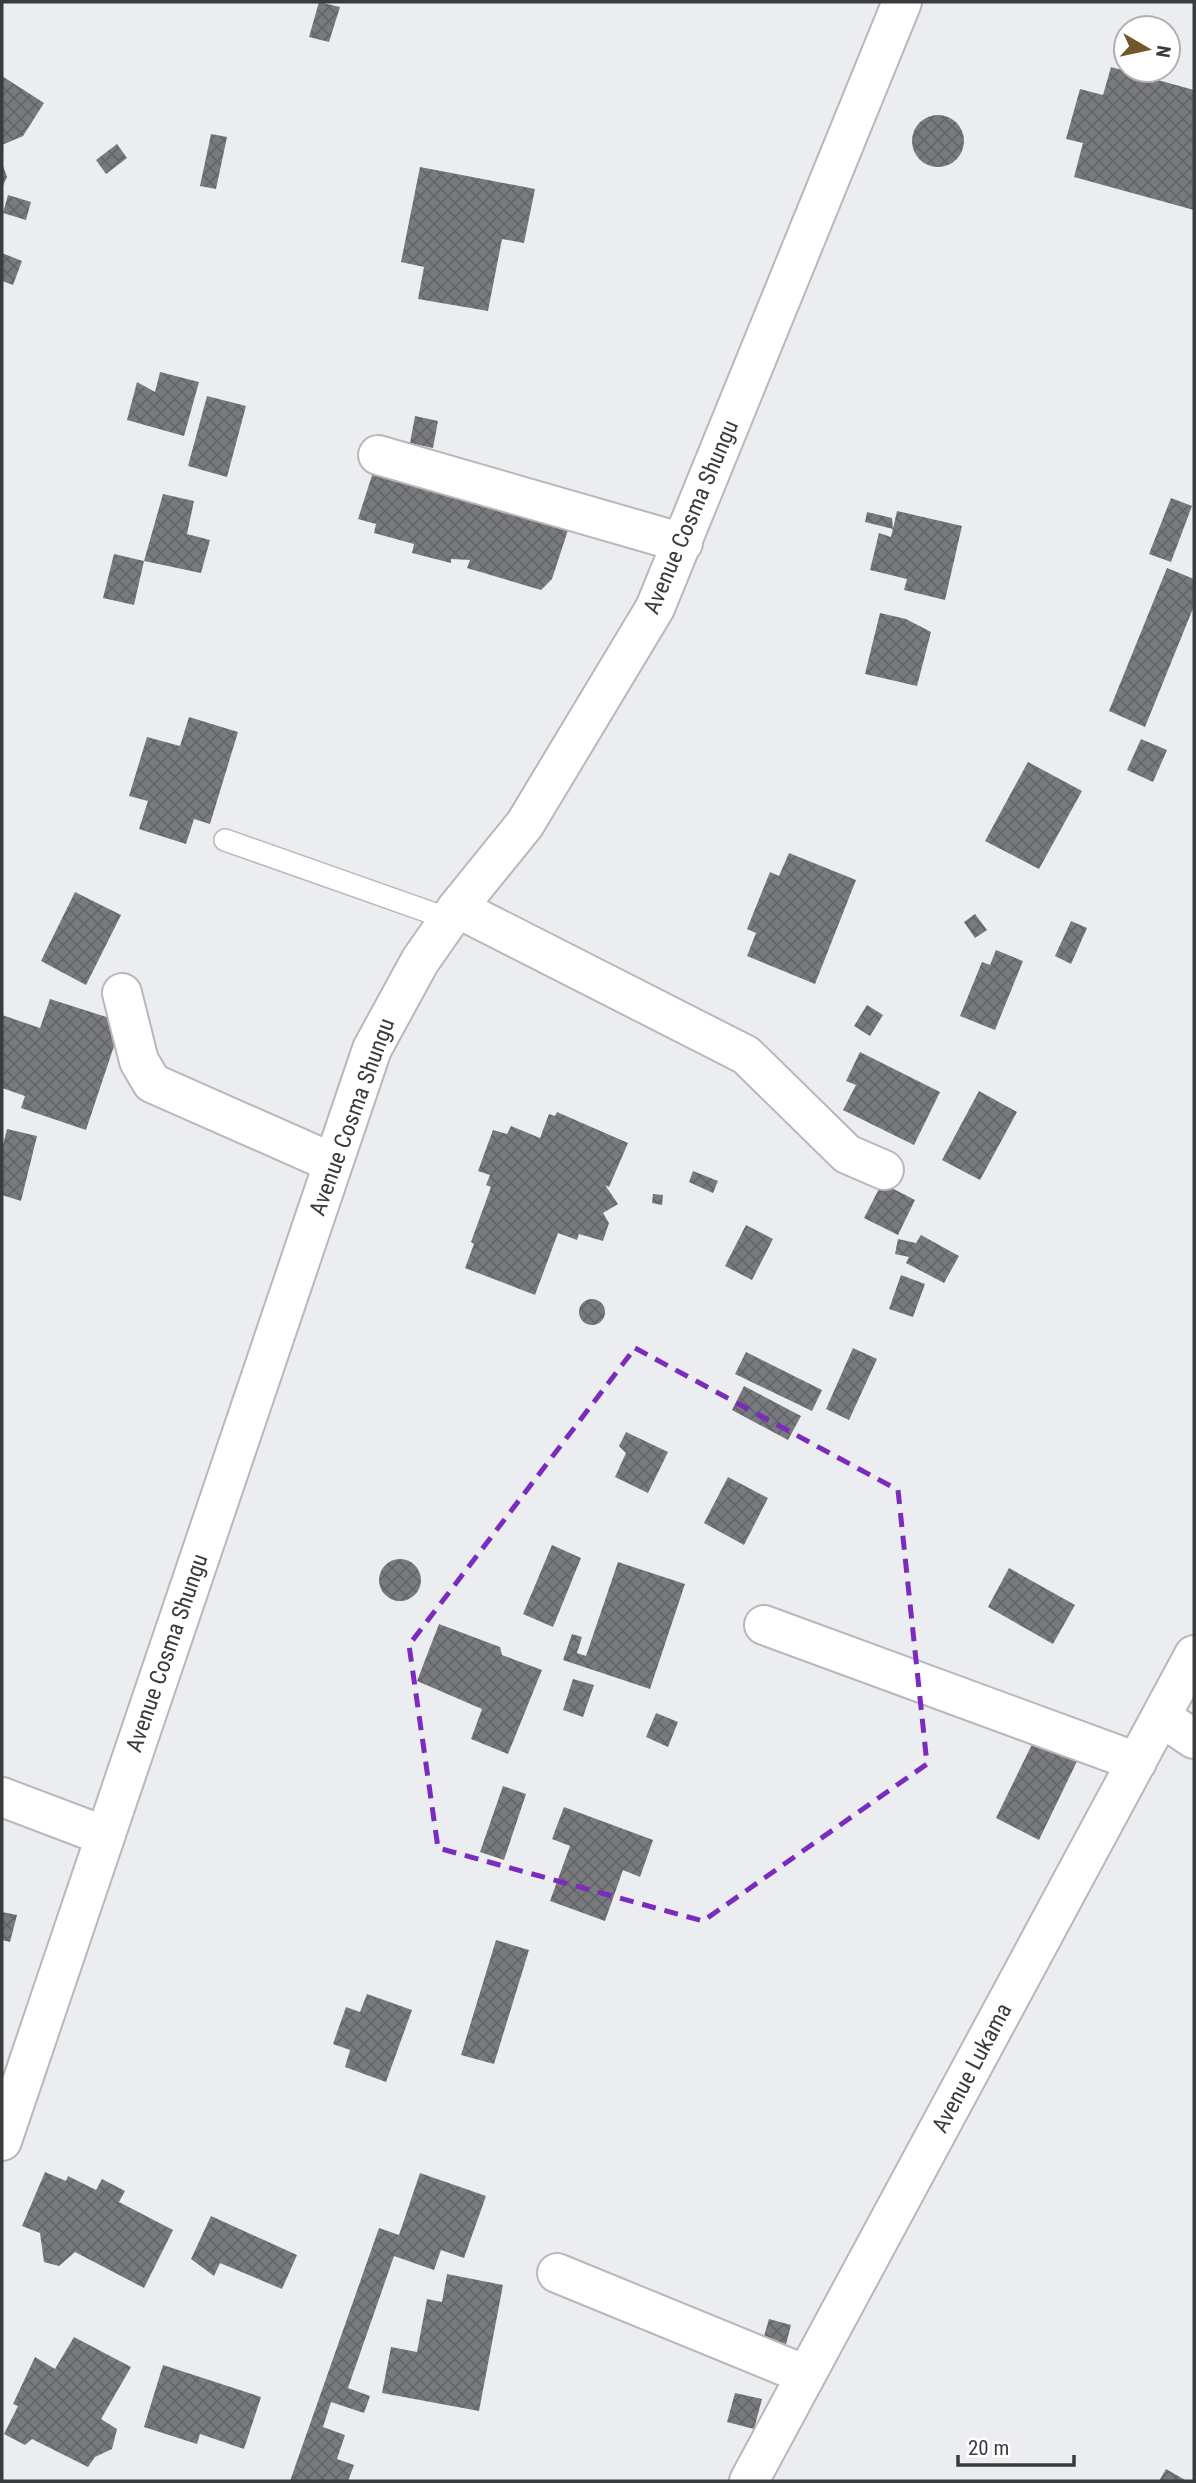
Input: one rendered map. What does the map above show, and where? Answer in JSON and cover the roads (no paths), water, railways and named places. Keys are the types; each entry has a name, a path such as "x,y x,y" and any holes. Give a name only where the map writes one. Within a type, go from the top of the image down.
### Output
{"street":[{"name":"Avenue Cosma Shungu","path":"2,2141 372,1049 392,1007 453,914 525,824 655,608 902,2"},
{"path":"378,455 683,543"},
{"path":"453,914 746,1055 847,1154 884,1170"},
{"path":"122,993 139,1061 152,1083 334,1163"},
{"path":"764,1625 1137,1762"},
{"name":"Avenue Lukama","path":"749,2481 1194,1655"},
{"path":"1161,1717 1194,1739"},
{"path":"2,1797 105,1836"},
{"path":"556,2273 806,2375"}],"lane":[{"path":"225,840 453,914"}]}
